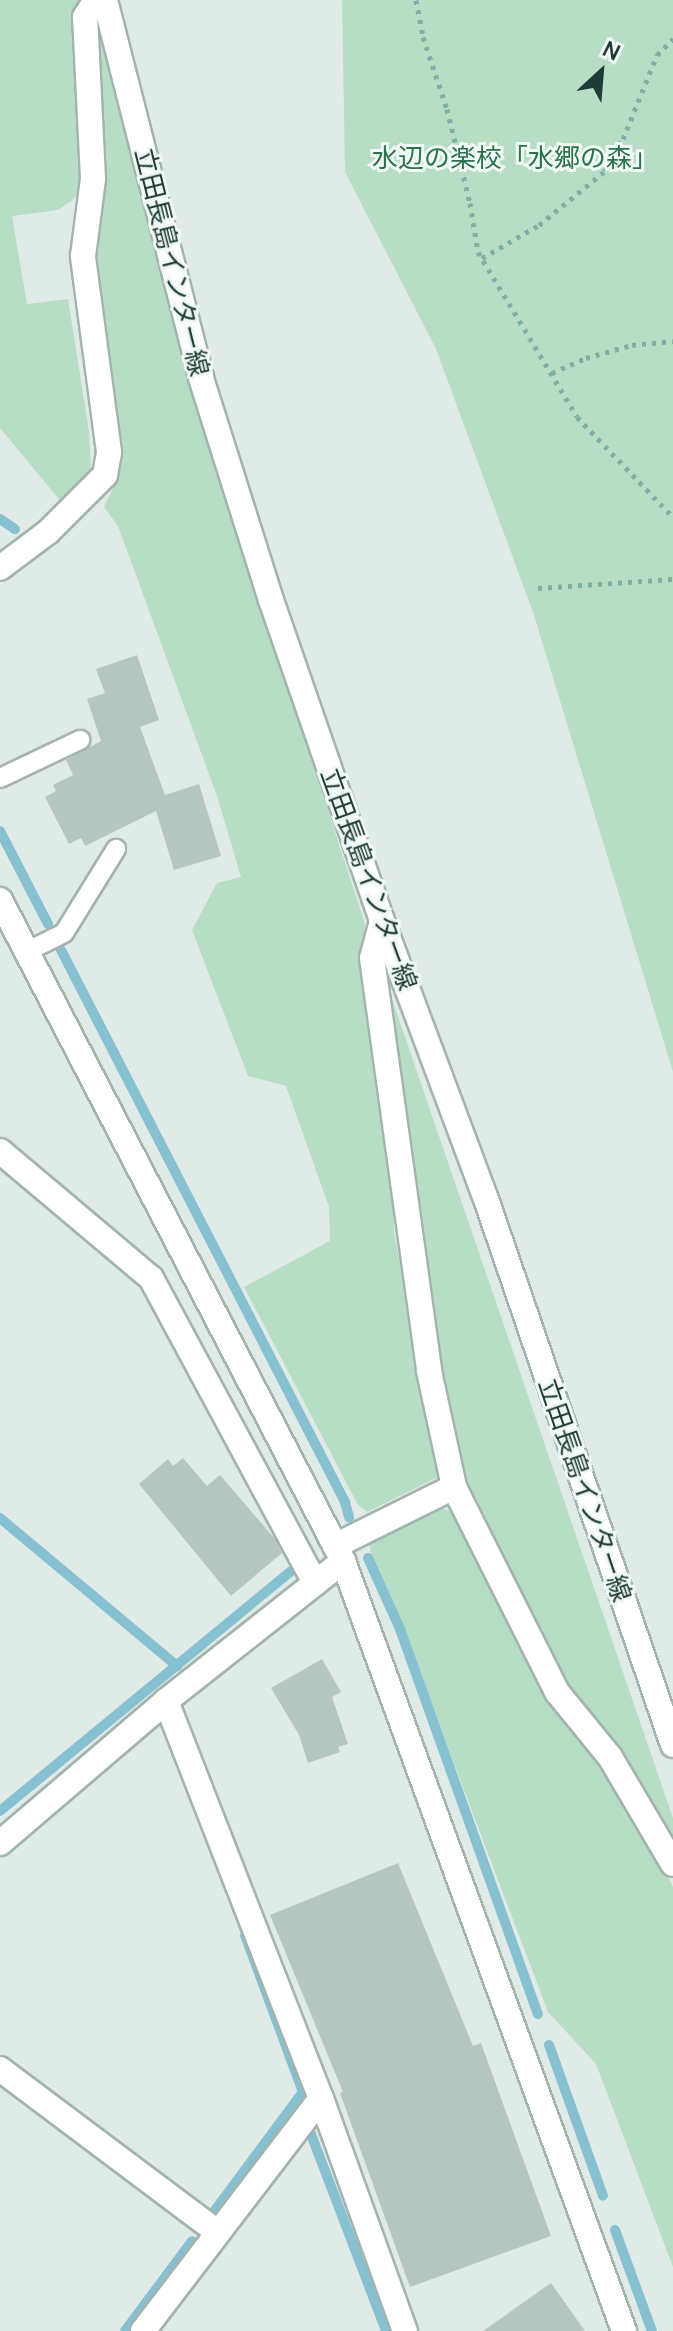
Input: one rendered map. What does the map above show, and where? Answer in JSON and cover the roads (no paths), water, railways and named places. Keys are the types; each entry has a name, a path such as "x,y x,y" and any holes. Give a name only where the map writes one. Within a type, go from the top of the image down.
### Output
{"street":[{"path":"0,568 48,532 105,475 109,452 83,256 93,179 85,17 96,0"},
{"name":"立田長島インター線","path":"105,0 201,378 271,600 382,921 486,1199 673,1745"},
{"path":"0,900 339,1554 624,2331"},
{"path":"382,921 372,958 429,1371 454,1487 557,1692 610,1757 673,1864"},
{"path":"0,1151 151,1278 315,1583"},
{"path":"0,1842 166,1701 315,1583 339,1554 454,1487"},
{"path":"166,1701 321,2098 405,2331"},
{"path":"0,2069 217,2232"},
{"path":"143,2331 321,2098"}],"lane":[{"path":"0,778 80,740"},
{"path":"26,952 64,933 116,849"}],"waterway":[{"path":"0,519 15,529"},
{"path":"0,831 48,924"},
{"path":"61,950 345,1502 349,1517"},
{"path":"0,1518 177,1666"},
{"path":"368,1558 400,1629 538,2014"},
{"path":"0,1811 290,1572"},
{"path":"213,2213 303,2092 245,1935"},
{"path":"549,2045 603,2196"},
{"path":"309,2129 386,2331"},
{"path":"615,2230 652,2331"},
{"path":"125,2331 192,2241"}],"park label":[{"name":"水辺の楽校「水郷の森」","path":"515,158"}]}
